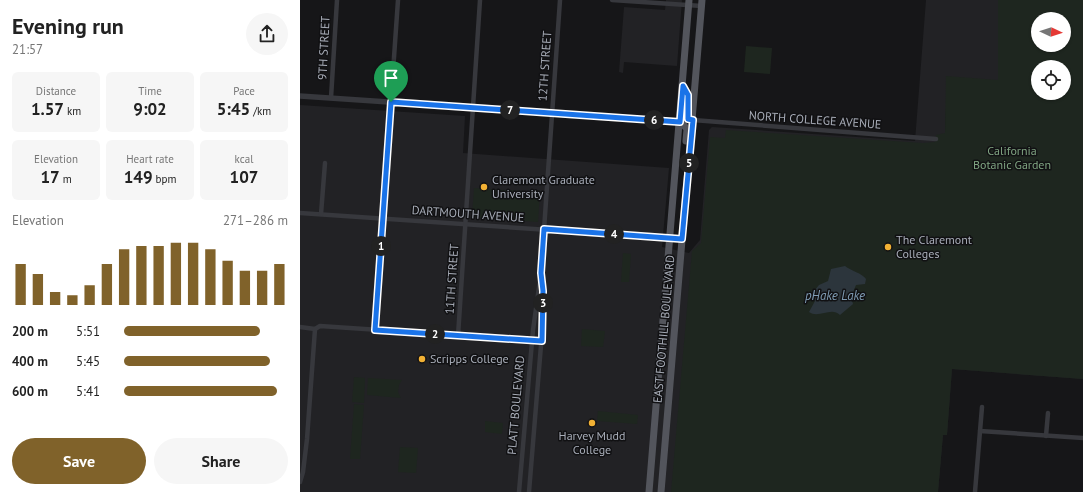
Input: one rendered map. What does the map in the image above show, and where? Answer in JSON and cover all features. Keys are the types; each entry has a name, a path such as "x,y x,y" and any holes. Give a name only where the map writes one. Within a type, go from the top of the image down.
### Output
{"main road":[{"name":"EAST FOOTHILL BOULEVARD","path":"649,492 671,238 689,3"},
{"name":"EAST FOOTHILL BOULEVARD","path":"661,492 702,3"},
{"path":"683,86 688,95 688,119 693,120"},
{"path":"680,122 687,129 686,149 689,160"}],"street":[{"name":"9TH STREET","path":"331,98 336,0"},
{"path":"375,330 398,0"},
{"path":"473,108 480,0"},
{"name":"12TH STREET","path":"544,229 560,0"},
{"path":"612,0 702,3"},
{"path":"300,96 680,122"},
{"name":"11TH STREET","path":"458,336 473,108"},
{"name":"NORTH COLLEGE AVENUE","path":"693,120 936,139"},
{"path":"321,214 325,163"},
{"name":"DARTMOUTH AVENUE","path":"300,213 682,239"},
{"name":"PLATT BOULEVARD","path":"519,492 532,341 541,273 544,229"},
{"name":"PLATT BOULEVARD","path":"529,492 542,341 543,291 541,273"},
{"path":"300,327 315,329 320,326 542,341"},
{"path":"300,482 303,472 307,439 315,329"},
{"path":"975,492 982,407"},
{"path":"1046,436 1048,412"},
{"path":"980,431 1083,438"}],"shaded area":[{"path":"666,0 682,0 677,66 624,62 623,73 619,72 624,7 665,10"},
{"name":"The Claremont Colleges","path":"926,0 998,0 998,80 946,109 945,134 1083,379 952,369 947,435 943,435 938,492 300,492 300,105 465,116 463,153 669,168 662,247 689,253 700,240 709,130 712,127 915,141"}],"green space":[{"name":"California Botanic Garden","path":"998,0 1083,0 1083,379 952,369 947,435 943,435 938,492 671,492 692,251 701,243 710,137 725,138 726,130 923,143 935,142 936,135 945,133 946,76 998,80"},
{"path":"746,46 772,48 770,74 744,72"},
{"path":"474,188 540,192 538,222 472,217"},
{"path":"623,253 631,254 629,282 621,282"},
{"path":"582,329 605,331 603,347 581,346"},
{"path":"354,377 365,378 364,403 352,402"},
{"path":"368,378 402,380 399,385 398,392 401,398 367,395"},
{"path":"354,404 364,405 360,459 350,459"},
{"path":"598,411 638,415 637,424 597,421"},
{"path":"485,421 503,423 502,434 485,432"},
{"path":"400,447 418,448 416,473 398,472"}],"water":[{"name":"pHake Lake","path":"845,266 862,275 866,279 865,284 856,285 851,297 853,304 840,315 833,312 813,314 809,312 815,301 815,290 819,285 828,281 831,269"}],"place":[{"name":"Claremont Graduate University","path":"484,187"},
{"name":"The Claremont Colleges","path":"888,247"},
{"name":"Scripps College","path":"422,359"},
{"name":"Harvey Mudd College","path":"592,423"}],"route":[{"path":"683,86 688,92 687,116 689,120 693,120 682,239 544,229 541,273 543,291 542,341 375,330 391,102 680,122 683,86"}]}
